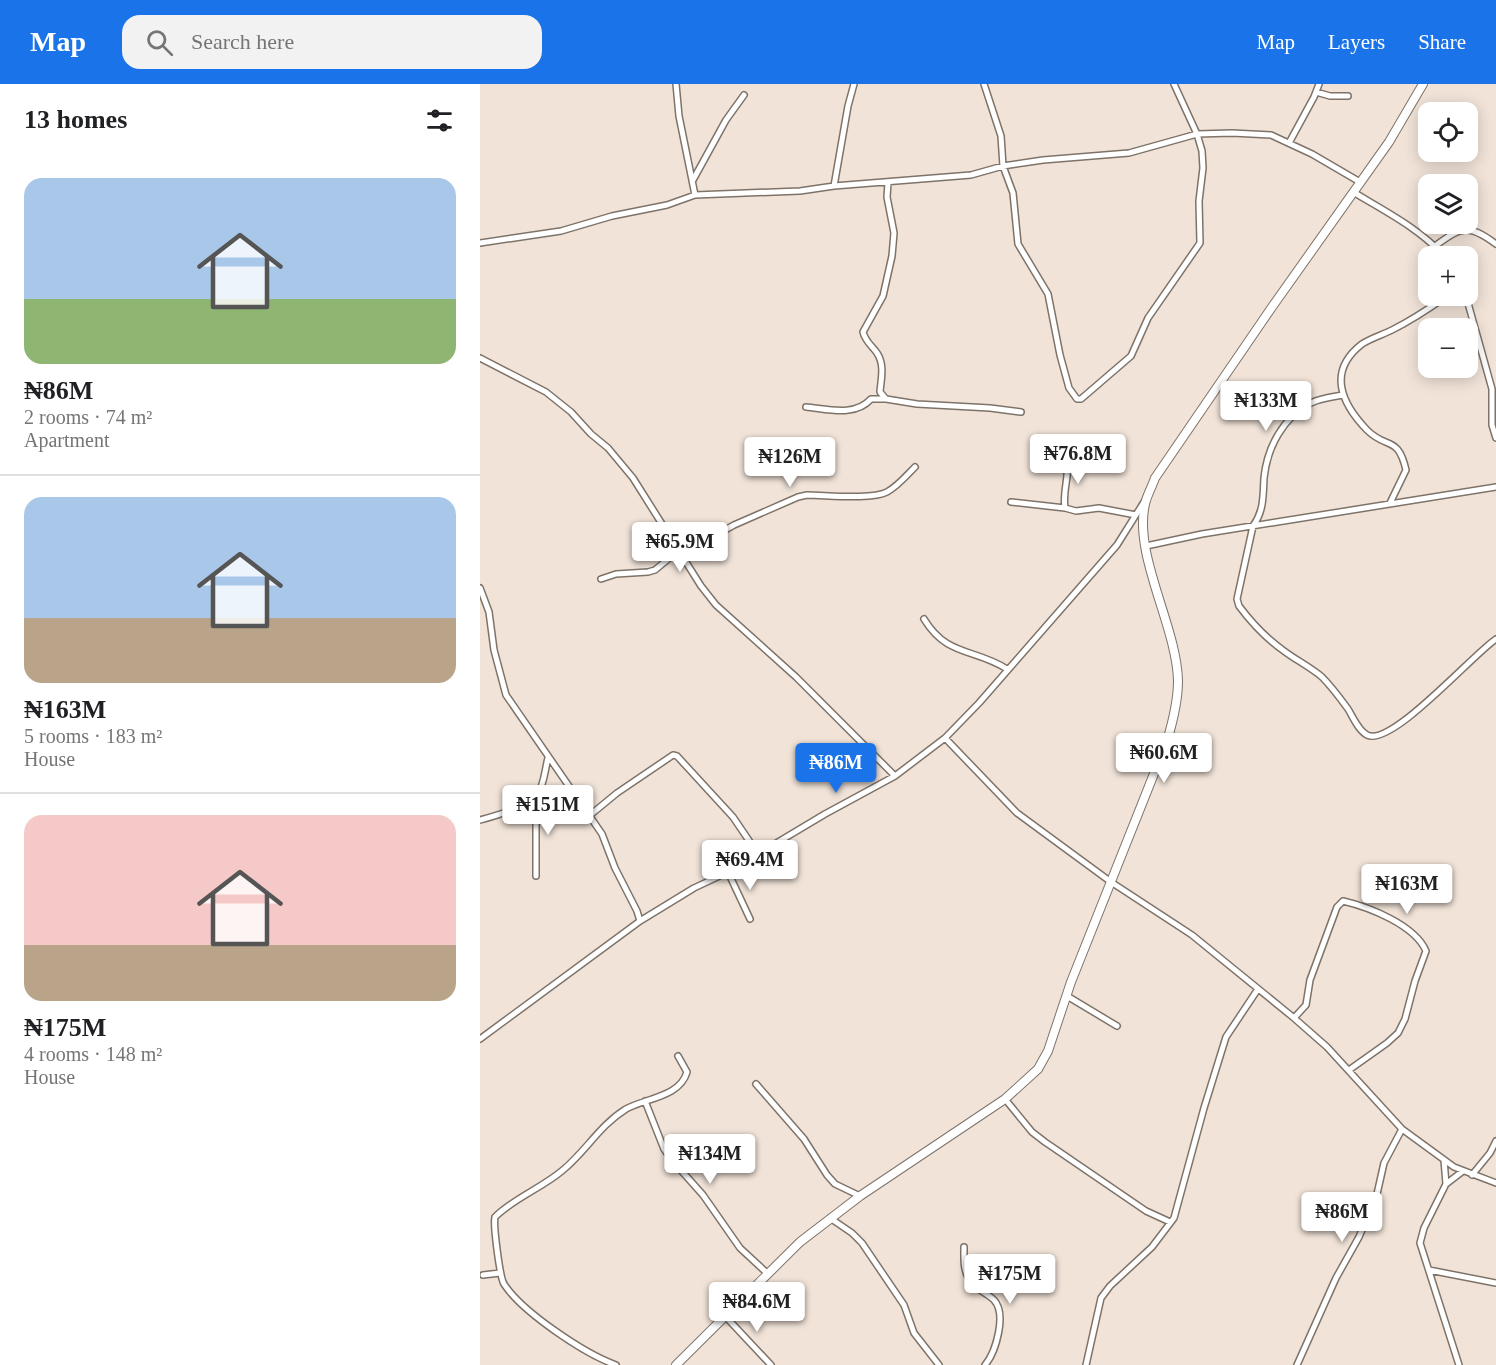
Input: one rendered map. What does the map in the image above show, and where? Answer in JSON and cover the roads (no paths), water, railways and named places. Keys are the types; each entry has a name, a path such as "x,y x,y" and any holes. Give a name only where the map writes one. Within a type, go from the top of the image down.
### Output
{"main road":[{"path":"676,1365 800,1242 860,1196 1005,1099 1038,1069 1048,1051 1067,996 1167,741 1176,711 1178,681 1173,649 1146,546 1144,518 1148,495 1155,478 1352,191 1389,142 1423,84"}],"street":[{"path":"676,84 679,116 695,195"},
{"path":"834,186 854,84"},
{"path":"984,84 1001,136 1003,166 1013,192 1018,244 1048,294 1069,388 1077,399 1081,399 1131,356 1148,318 1200,243 1199,201 1202,159 1197,134 1174,84"},
{"path":"1289,143 1319,84"},
{"path":"1316,92 1330,96 1348,96"},
{"path":"693,180 726,120 744,95"},
{"path":"480,243 561,231 612,216 667,205 695,195 800,192 834,186 971,175 1003,166 1043,160 1129,153 1197,134 1271,135 1326,162 1360,182"},
{"path":"886,399 880,392 881,360 864,337 863,332 883,296 892,256 894,234 887,197 888,183"},
{"path":"1352,191 1404,223 1435,246 1458,229 1486,236 1496,244"},
{"path":"1390,503 1406,470 1401,451 1376,438 1355,417 1343,395 1342,369 1353,352 1364,342 1392,330 1431,306"},
{"path":"1469,306 1492,389 1492,425 1496,438"},
{"path":"480,358 546,392 571,412 591,434 608,448 633,478 701,586 716,605 796,677 895,776"},
{"path":"1343,395 1312,403 1286,422 1275,439 1265,474 1262,509 1260,517 1253,526 1237,599 1239,606 1272,642 1321,677 1334,690 1365,734 1371,736 1381,735 1409,718 1466,667 1486,645 1496,639"},
{"path":"806,407 852,411 864,407 871,399 886,399 917,404 1021,412"},
{"path":"1035,454 1066,457 1065,508"},
{"path":"601,579 616,574 648,573 680,552 734,525 807,495 870,496 885,493 895,487 915,467"},
{"path":"1146,546 1202,534 1496,487"},
{"path":"480,1039 640,921 694,888 728,872 825,814 895,776 945,738 979,703 1117,544 1148,495"},
{"path":"1011,502 1076,511 1099,508 1136,515"},
{"path":"480,588 489,612 494,650 506,695 602,834 640,921"},
{"path":"924,619 940,640 949,646 1007,669"},
{"path":"945,738 1017,813 1112,882 1192,935 1294,1018 1327,1047 1402,1129 1444,1160 1496,1183"},
{"path":"589,816 617,793 673,755 733,817 758,855"},
{"path":"480,820 501,814 531,800 538,794 548,758"},
{"path":"531,800 536,824 536,876"},
{"path":"728,872 750,919"},
{"path":"1294,1018 1306,1005 1310,980 1337,907 1343,901 1356,904 1409,929 1423,944 1426,951 1414,981 1406,1019 1398,1033 1387,1043 1349,1070"},
{"path":"1086,1365 1101,1298 1110,1286 1152,1247 1175,1214 1198,1129 1227,1037 1258,989"},
{"path":"1067,996 1117,1026"},
{"path":"616,1365 587,1351 526,1309 504,1284 500,1273 495,1217 564,1169 613,1118 628,1108 677,1087 685,1079 687,1072 678,1056"},
{"path":"756,1084 804,1139 835,1184 860,1196"},
{"path":"1005,1099 1032,1132 1045,1142 1146,1211 1170,1222"},
{"path":"645,1101 664,1149 671,1159 703,1195 740,1248 768,1274"},
{"path":"1298,1365 1336,1278 1359,1237 1377,1194 1384,1163 1402,1129"},
{"path":"1472,1174 1490,1153 1496,1141"},
{"path":"1444,1160 1446,1184"},
{"path":"1459,1365 1421,1248 1421,1237 1446,1184 1463,1170"},
{"path":"830,1218 862,1243 904,1305 914,1333 939,1365"},
{"path":"964,1247 965,1270 969,1279 995,1301 999,1308 998,1337 992,1357 985,1365"},
{"path":"1429,1270 1496,1283"},
{"path":"483,1275 500,1273"},
{"path":"726,1317 771,1365"}]}
